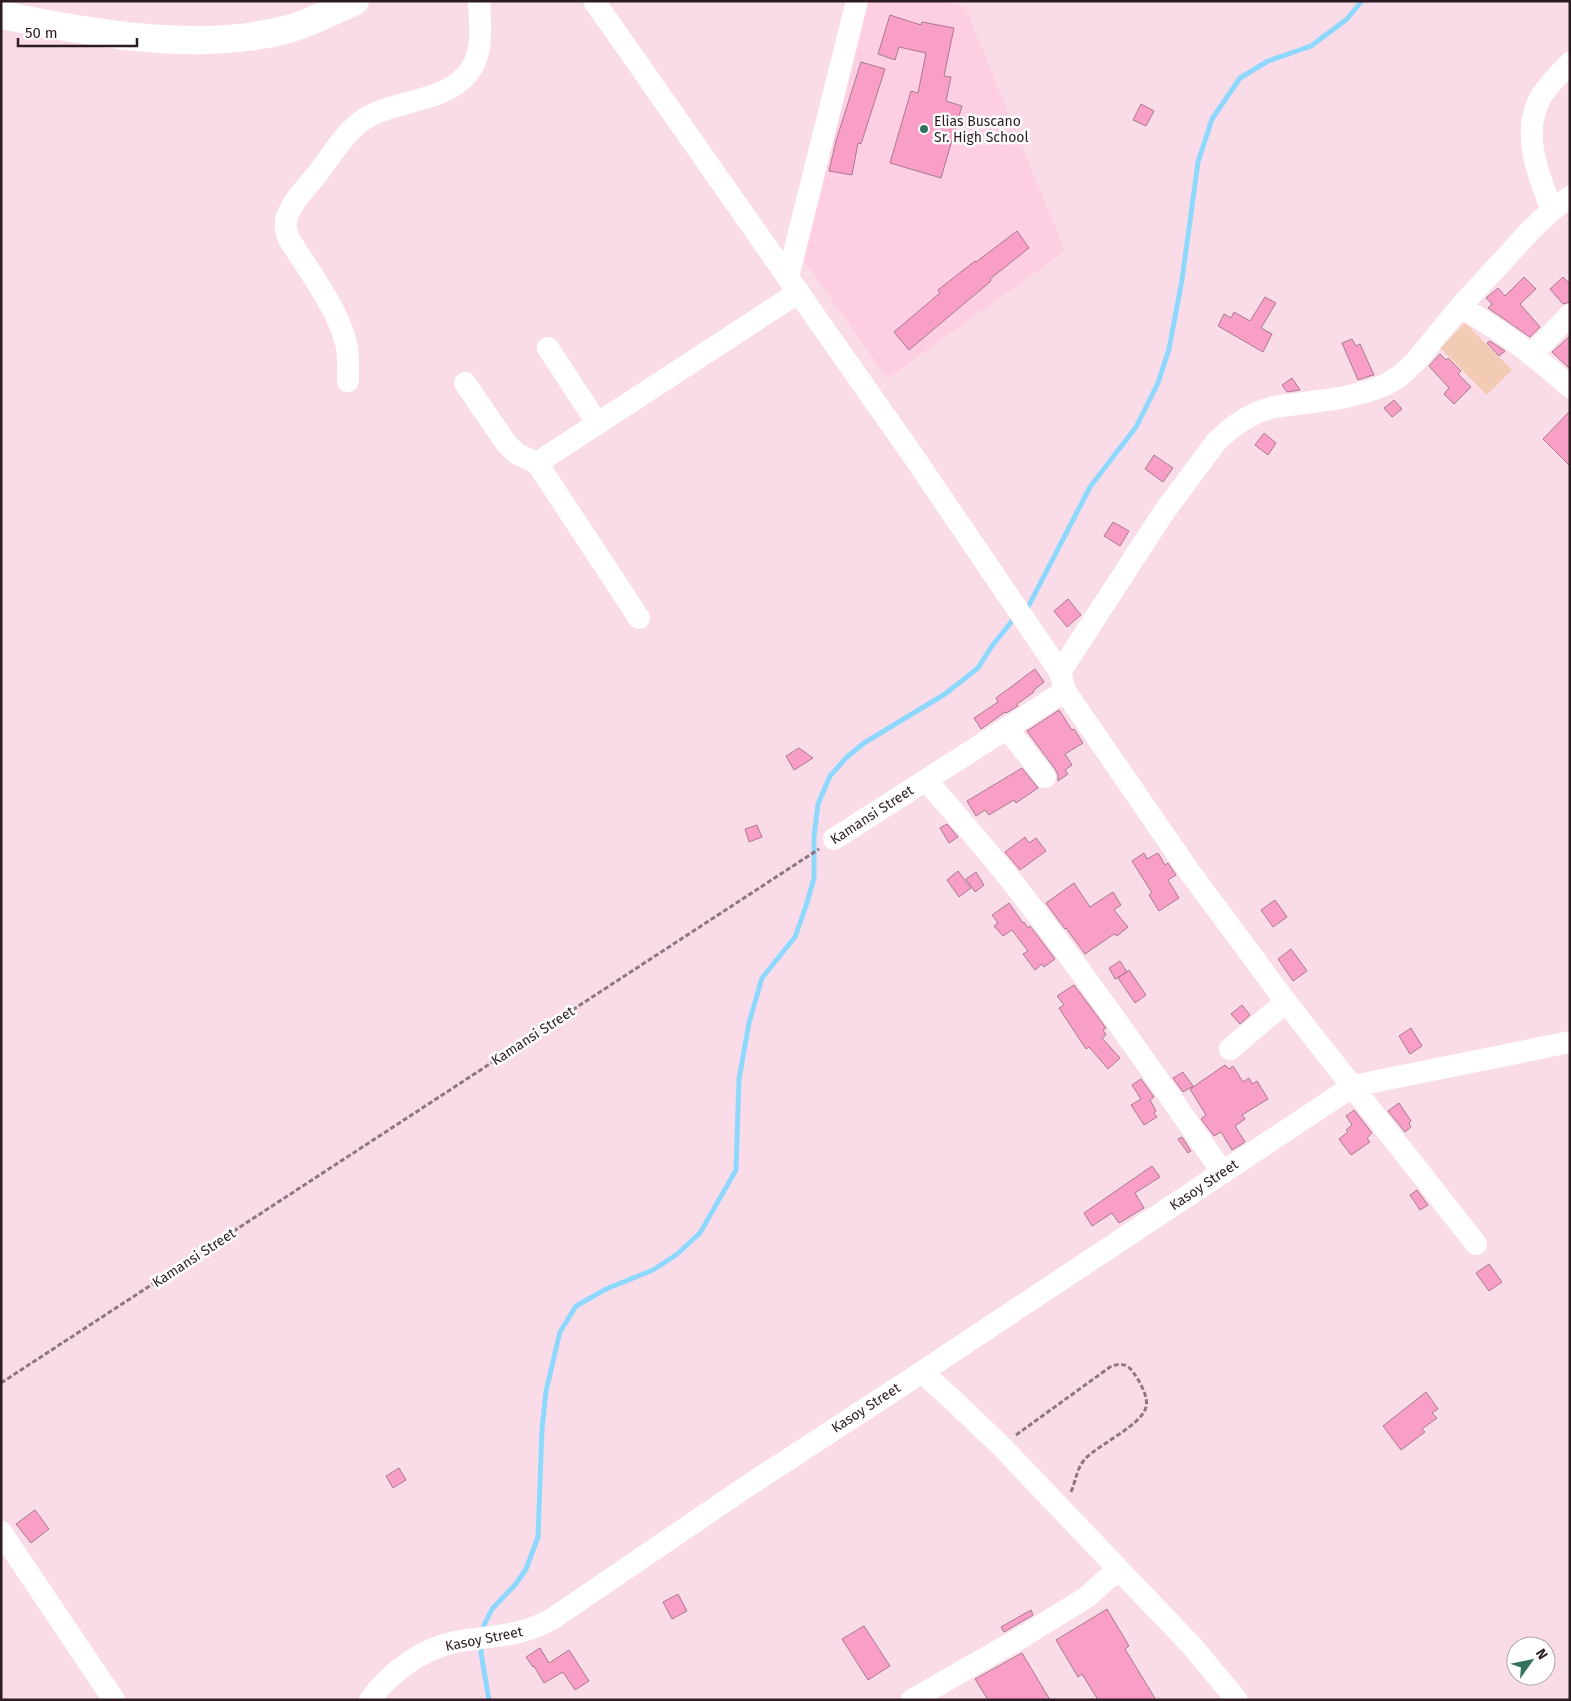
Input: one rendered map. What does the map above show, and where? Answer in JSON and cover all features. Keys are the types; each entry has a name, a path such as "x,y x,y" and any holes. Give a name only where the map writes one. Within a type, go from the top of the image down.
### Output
{"main road":[{"path":"1,14 51,25 105,33 178,40 206,40 247,37 291,28 324,16 355,1"}],"street":[{"path":"348,381 347,344 341,327 330,304 289,239 285,230 286,221 296,201 352,129 380,111 440,92 458,83 470,71 478,54 480,28 479,1"},
{"path":"594,1 916,460 1189,871 1286,1002 1476,1244"},
{"path":"536,463 597,423 794,285 857,1"},
{"path":"1552,210 1538,176 1533,150 1534,113 1542,96 1570,63"},
{"path":"1062,682 1164,512 1216,442 1243,420 1274,407 1341,398 1369,391 1400,376 1416,360 1460,307 1526,236 1552,210 1570,197"},
{"path":"1460,307 1484,320 1570,387"},
{"path":"1531,355 1570,315"},
{"path":"548,348 597,423"},
{"path":"465,383 506,443 517,454 536,463 639,618"},
{"name":"Kamansi Street","path":"834,839 1007,728 1062,682"},
{"path":"1007,728 1045,777"},
{"path":"926,780 997,863 1056,939 1112,1014 1223,1173"},
{"path":"1230,1049 1286,1002"},
{"path":"1353,1086 1570,1042"},
{"name":"Kasoy Street","path":"370,1700 391,1677 426,1653 441,1646 531,1630 552,1619 746,1486 922,1372 1353,1086"},
{"path":"922,1372 1001,1446 1192,1646 1237,1700"},
{"path":"1,1532 114,1700"},
{"path":"912,1700 1087,1598 1118,1569"}],"path":[{"name":"Kamansi Street","path":"1,1383 834,839"},
{"path":"1001,1446 1110,1367 1117,1364 1129,1367 1146,1398 1143,1414 1138,1420 1083,1461 1074,1485 1061,1509"}],"shaded area":[{"name":"Elias Buscano Sr. High School","path":"867,1 944,1 965,7 1065,251 887,379 801,256"},
{"path":"1465,323 1512,370 1487,395 1440,348"}],"building":[{"path":"890,15 921,25 922,22 954,28 944,76 951,77 946,101 962,106 941,178 890,163 911,91 918,93 926,53 899,47 895,60 878,54"},
{"path":"861,62 885,69 861,144 858,143 852,175 829,171 836,141"},
{"path":"1141,104 1154,111 1146,126 1133,120"},
{"path":"1017,231 1029,248 990,279 991,281 909,350 894,332 940,293 938,290"},
{"path":"1524,277 1536,289 1520,304 1540,327 1530,337 1488,308 1492,304 1486,298 1498,288 1505,296"},
{"path":"1563,277 1570,284 1570,302 1563,304 1550,289"},
{"path":"1265,297 1276,303 1261,328 1272,334 1263,352 1218,326 1224,314 1231,318 1234,312 1250,321"},
{"path":"1570,336 1570,369 1552,352"},
{"path":"1352,339 1356,346 1360,344 1374,375 1358,380 1342,343"},
{"path":"1490,341 1505,351 1499,356 1487,343"},
{"path":"1440,354 1446,360 1448,358 1461,371 1458,374 1471,387 1454,404 1444,394 1449,388 1429,366"},
{"path":"1292,378 1300,390 1287,392 1282,385"},
{"path":"1394,400 1402,409 1392,417 1384,408"},
{"path":"1570,411 1570,466 1543,439"},
{"path":"1264,433 1276,443 1268,455 1255,445"},
{"path":"1154,455 1173,468 1163,482 1145,469"},
{"path":"1113,522 1129,531 1120,546 1104,536"},
{"path":"1068,599 1081,615 1067,627 1054,611"},
{"path":"1035,669 1044,682 1017,704 1018,706 1005,712 981,729 974,718 998,702 996,698"},
{"path":"1059,710 1083,743 1065,754 1072,765 1065,770 1068,774 1058,781 1055,769 1027,731"},
{"path":"799,748 813,758 794,770 786,756"},
{"path":"1022,768 1038,788 1016,803 1014,800 989,815 985,810 976,816 967,801"},
{"path":"947,824 958,837 949,843 940,828"},
{"path":"757,825 762,837 749,842 745,829"},
{"path":"1025,837 1029,843 1036,838 1046,851 1020,870 1005,852"},
{"path":"1144,853 1147,859 1158,853 1165,865 1168,863 1176,875 1168,880 1179,898 1159,911 1149,895 1152,893 1132,861"},
{"path":"958,871 971,888 959,897 947,880"},
{"path":"976,872 984,885 975,892 966,879"},
{"path":"1074,883 1090,907 1113,892 1121,905 1114,910 1128,927 1117,936 1114,934 1085,954 1046,903"},
{"path":"1275,900 1287,917 1273,927 1261,910"},
{"path":"1009,903 1023,923 1028,928 1030,926 1055,959 1044,967 1042,964 1035,970 1023,954 1028,951 1012,930 1003,936 994,926 998,923 992,915"},
{"path":"1291,949 1307,971 1293,981 1278,959"},
{"path":"1120,961 1127,972 1115,979 1109,968"},
{"path":"1129,970 1146,995 1135,1003 1118,978"},
{"path":"1074,985 1106,1028 1103,1030 1106,1035 1102,1038 1120,1058 1108,1069 1089,1047 1086,1049 1059,1008 1064,1005 1057,996"},
{"path":"1242,1005 1250,1015 1240,1024 1231,1014"},
{"path":"1411,1028 1422,1046 1410,1054 1399,1036"},
{"path":"1225,1065 1229,1069 1233,1066 1243,1082 1249,1078 1252,1084 1257,1081 1268,1099 1242,1115 1245,1119 1235,1126 1245,1142 1232,1150 1221,1132 1214,1136 1201,1119 1206,1115 1190,1089"},
{"path":"1183,1072 1193,1086 1183,1092 1173,1078"},
{"path":"1141,1079 1154,1097 1150,1100 1157,1117 1144,1125 1131,1105 1141,1099 1132,1085"},
{"path":"1399,1103 1411,1121 1409,1123 1411,1127 1405,1132 1388,1111"},
{"path":"1354,1110 1372,1133 1367,1138 1370,1142 1351,1155 1339,1139 1348,1132 1346,1130 1352,1125 1346,1116"},
{"path":"1182,1137 1191,1151 1188,1153 1178,1139"},
{"path":"1152,1166 1160,1177 1135,1193 1144,1208 1119,1223 1112,1213 1092,1226 1084,1213"},
{"path":"1417,1190 1428,1205 1420,1210 1410,1195"},
{"path":"1489,1264 1502,1282 1489,1291 1476,1273"},
{"path":"1426,1392 1438,1409 1432,1413 1437,1418 1422,1429 1425,1432 1401,1450 1383,1426"},
{"path":"399,1468 406,1480 393,1488 386,1476"},
{"path":"35,1510 49,1529 31,1543 16,1524"},
{"path":"678,1594 687,1611 672,1619 663,1602"},
{"path":"1107,1609 1129,1646 1125,1649 1156,1700 1098,1700 1082,1674 1078,1677 1056,1640"},
{"path":"1031,1610 1033,1615 1004,1632 1001,1627"},
{"path":"864,1626 890,1666 868,1680 842,1639"},
{"path":"540,1648 549,1663 569,1650 589,1681 575,1690 563,1672 544,1683 526,1657"},
{"path":"1022,1653 1050,1700 988,1700 975,1679"}],"waterway":[{"path":"1028,607 1090,487 1136,427 1158,383 1169,349 1182,280 1198,162 1212,119 1240,78 1268,61 1311,46 1347,19 1362,1"},
{"path":"483,1633 484,1625 492,1609 515,1585 526,1569 538,1537 542,1429 546,1391 560,1332 576,1306 606,1289 653,1270 676,1255 700,1233 736,1170 739,1079 749,1023 762,978 795,937 806,906 814,878 814,837 818,804 830,776 847,757 864,743 945,694 978,668 992,646 1012,621"},
{"path":"482,1644 481,1653 489,1700"}],"place":[{"name":"Elias Buscano Sr. High School","path":"924,129"}]}
